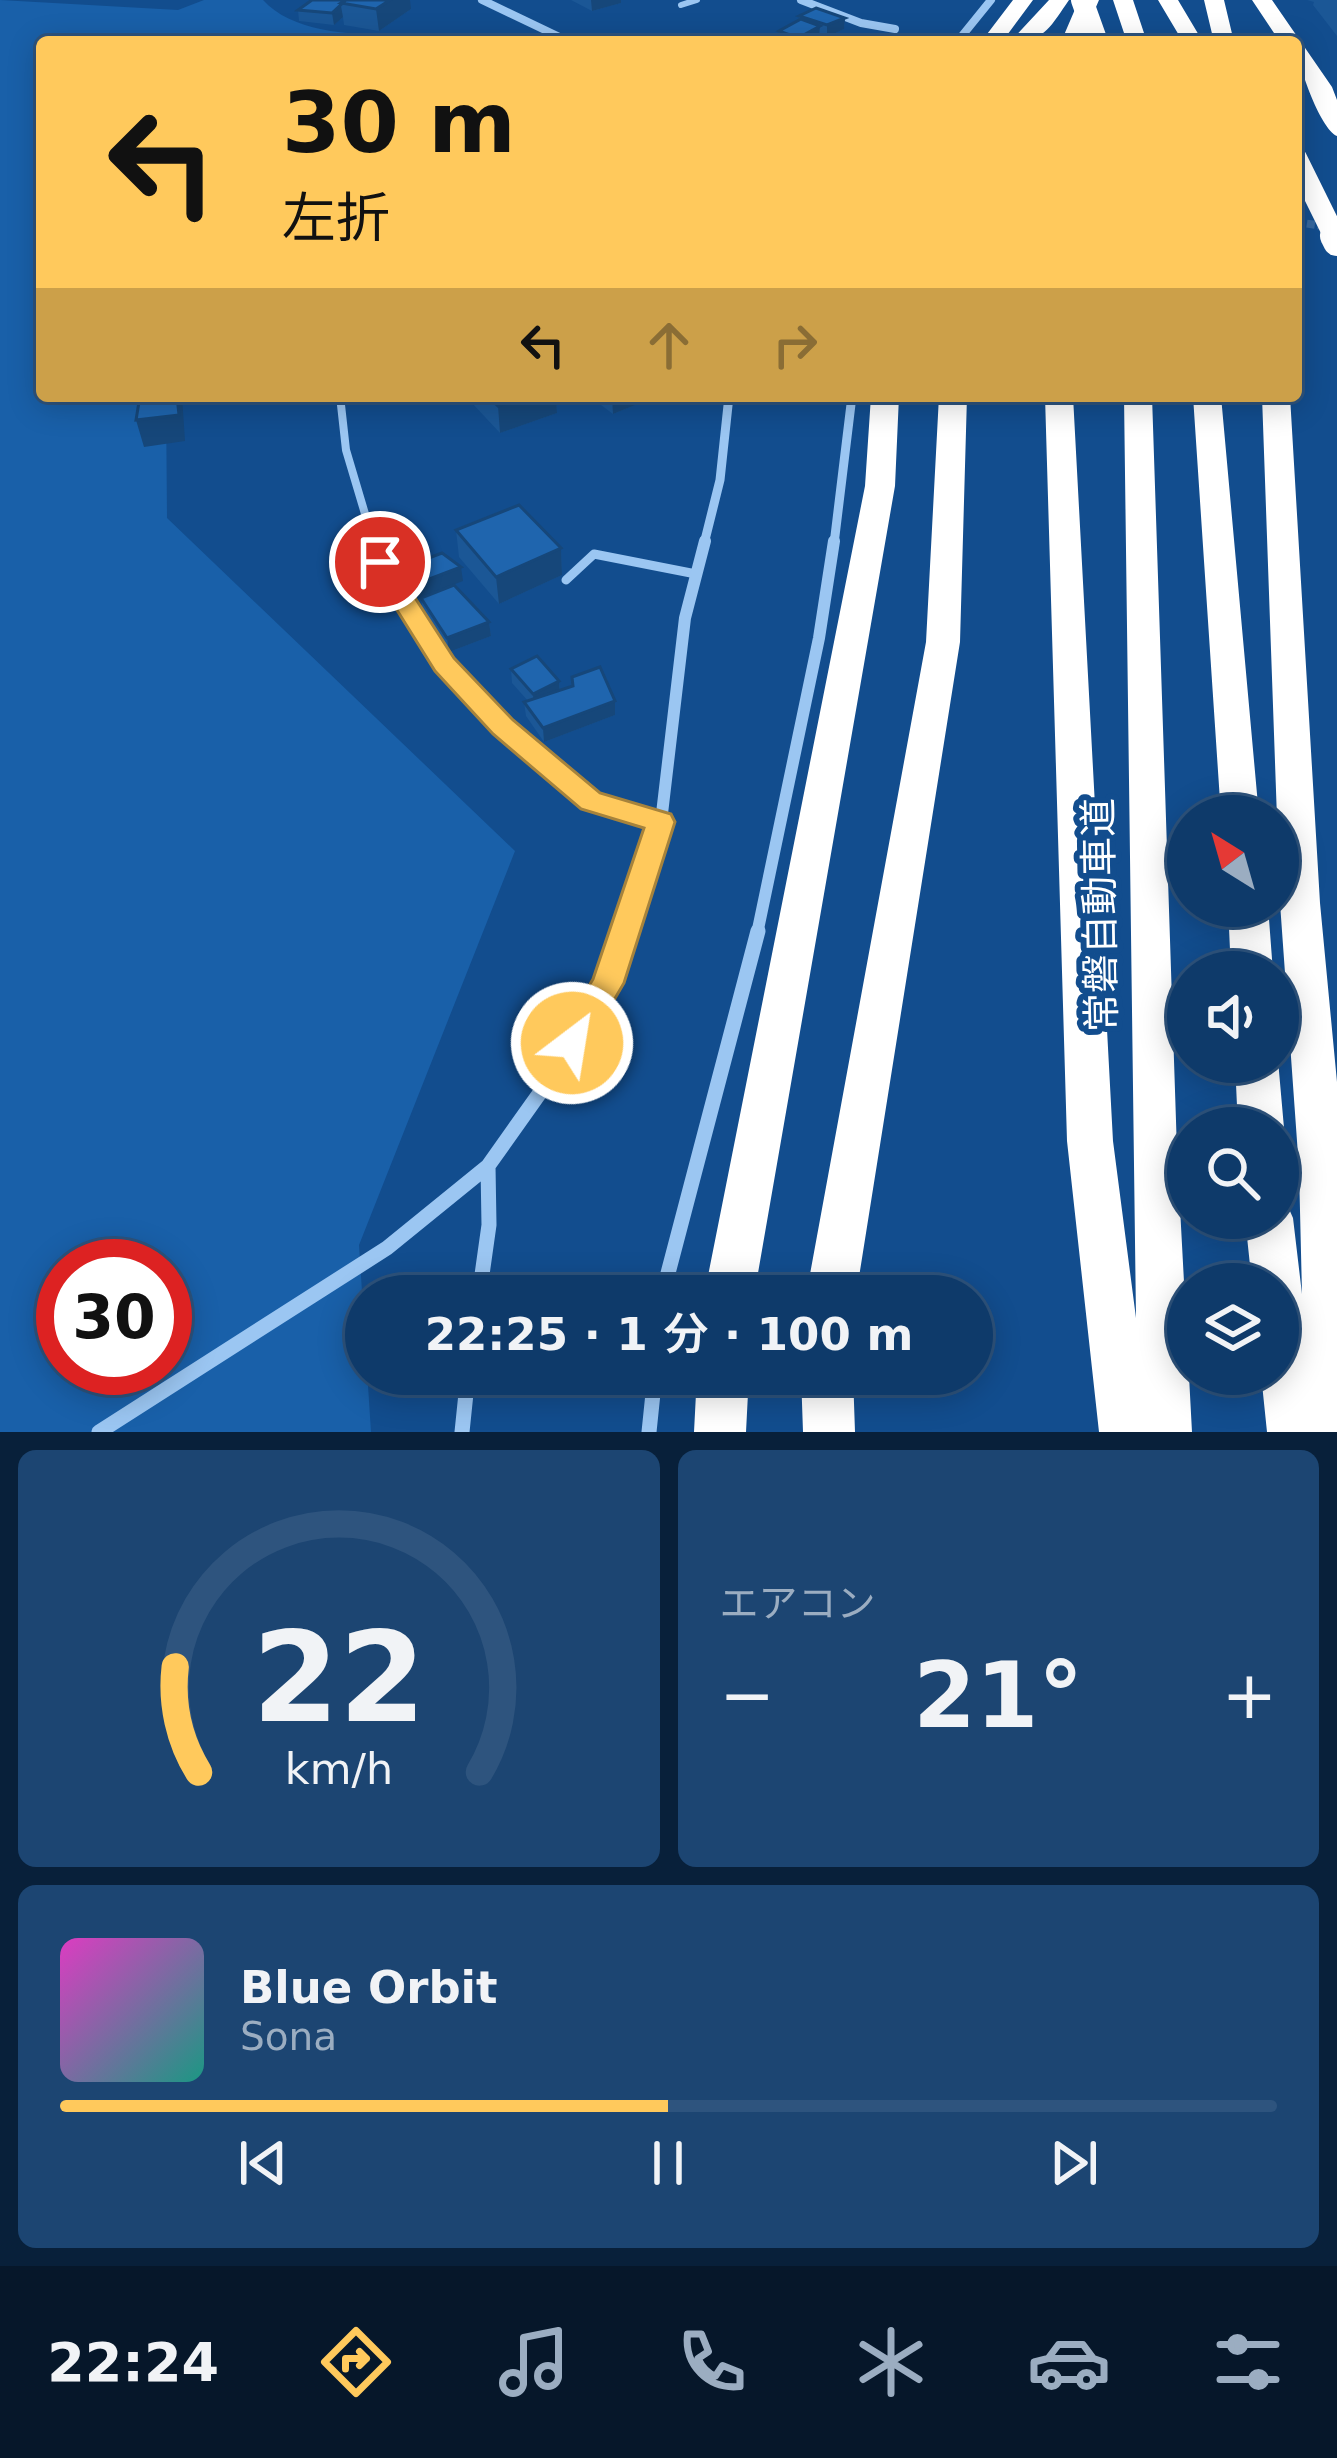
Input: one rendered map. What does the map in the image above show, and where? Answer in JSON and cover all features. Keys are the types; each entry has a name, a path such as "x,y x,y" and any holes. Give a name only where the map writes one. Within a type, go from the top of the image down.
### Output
{"highway":[{"path":"996,36 1023,0"},
{"path":"1027,36 1059,0"},
{"path":"1073,36 1086,0"},
{"path":"1086,0 1095,36"},
{"path":"1123,0 1135,36"},
{"path":"1168,0 1189,36"},
{"path":"1214,0 1223,36"},
{"path":"1262,0 1287,36"},
{"path":"1302,59 1321,87 1337,128"},
{"path":"1302,170 1337,242"},
{"path":"733,1275 880,487 885,402"},
{"path":"835,1275 944,642 953,402"},
{"path":"1059,402 1090,1141 1125,1432"},
{"name":"常磐自動車道","path":"1138,402 1154,1151 1166,1432"},
{"path":"1207,402 1238,795"},
{"path":"1276,402 1300,903 1322,1168 1332,1432"},
{"path":"720,1432 721,1395"},
{"path":"828,1395 829,1432"},
{"path":"1289,1395 1293,1432"}],"street":[{"path":"482,0 557,36"},
{"path":"801,0 860,23 895,29"},
{"path":"963,36 991,0"},
{"path":"99,1432 387,1248 488,1166 554,1073 608,983 661,822 685,618 720,480 728,402"},
{"path":"668,1275 771,882 819,638 851,402"},
{"path":"482,1275 489,1225 488,1166"},
{"path":"462,1432 466,1395"},
{"path":"650,1432 653,1395"}],"lane":[{"path":"681,5 697,0"},
{"path":"340,402 342,448 354,501 380,562 444,665 503,727 591,801 661,822"},
{"path":"566,580 594,554 696,574"}],"shaded area":[{"path":"0,0 178,10 204,0 263,0 288,18 320,29 357,34 512,36 36,36 36,402 166,402 167,518 515,851 359,1245 361,1275 345,1275 345,1395 369,1395 371,1432 0,1432"}],"building":[{"path":"312,0 346,0 332,13 298,10"},
{"path":"390,0 376,9 341,3"},
{"path":"816,8 845,18 827,25 799,16"},
{"path":"801,19 820,26 802,36 779,31"},
{"path":"139,402 178,402 179,415 136,420"},
{"path":"519,505 561,548 496,577 456,530"},
{"path":"442,553 461,567 411,586 405,567"},
{"path":"454,585 489,622 447,638 421,598"},
{"path":"537,656 559,681 533,694 511,669"},
{"path":"600,667 615,701 543,728 524,702 573,686 572,677"}],"tunnel":[{"path":"1302,223 1330,227"}],"route":[{"path":"380,562 444,665 503,727 591,801 661,822 608,983 572,1043"}]}
